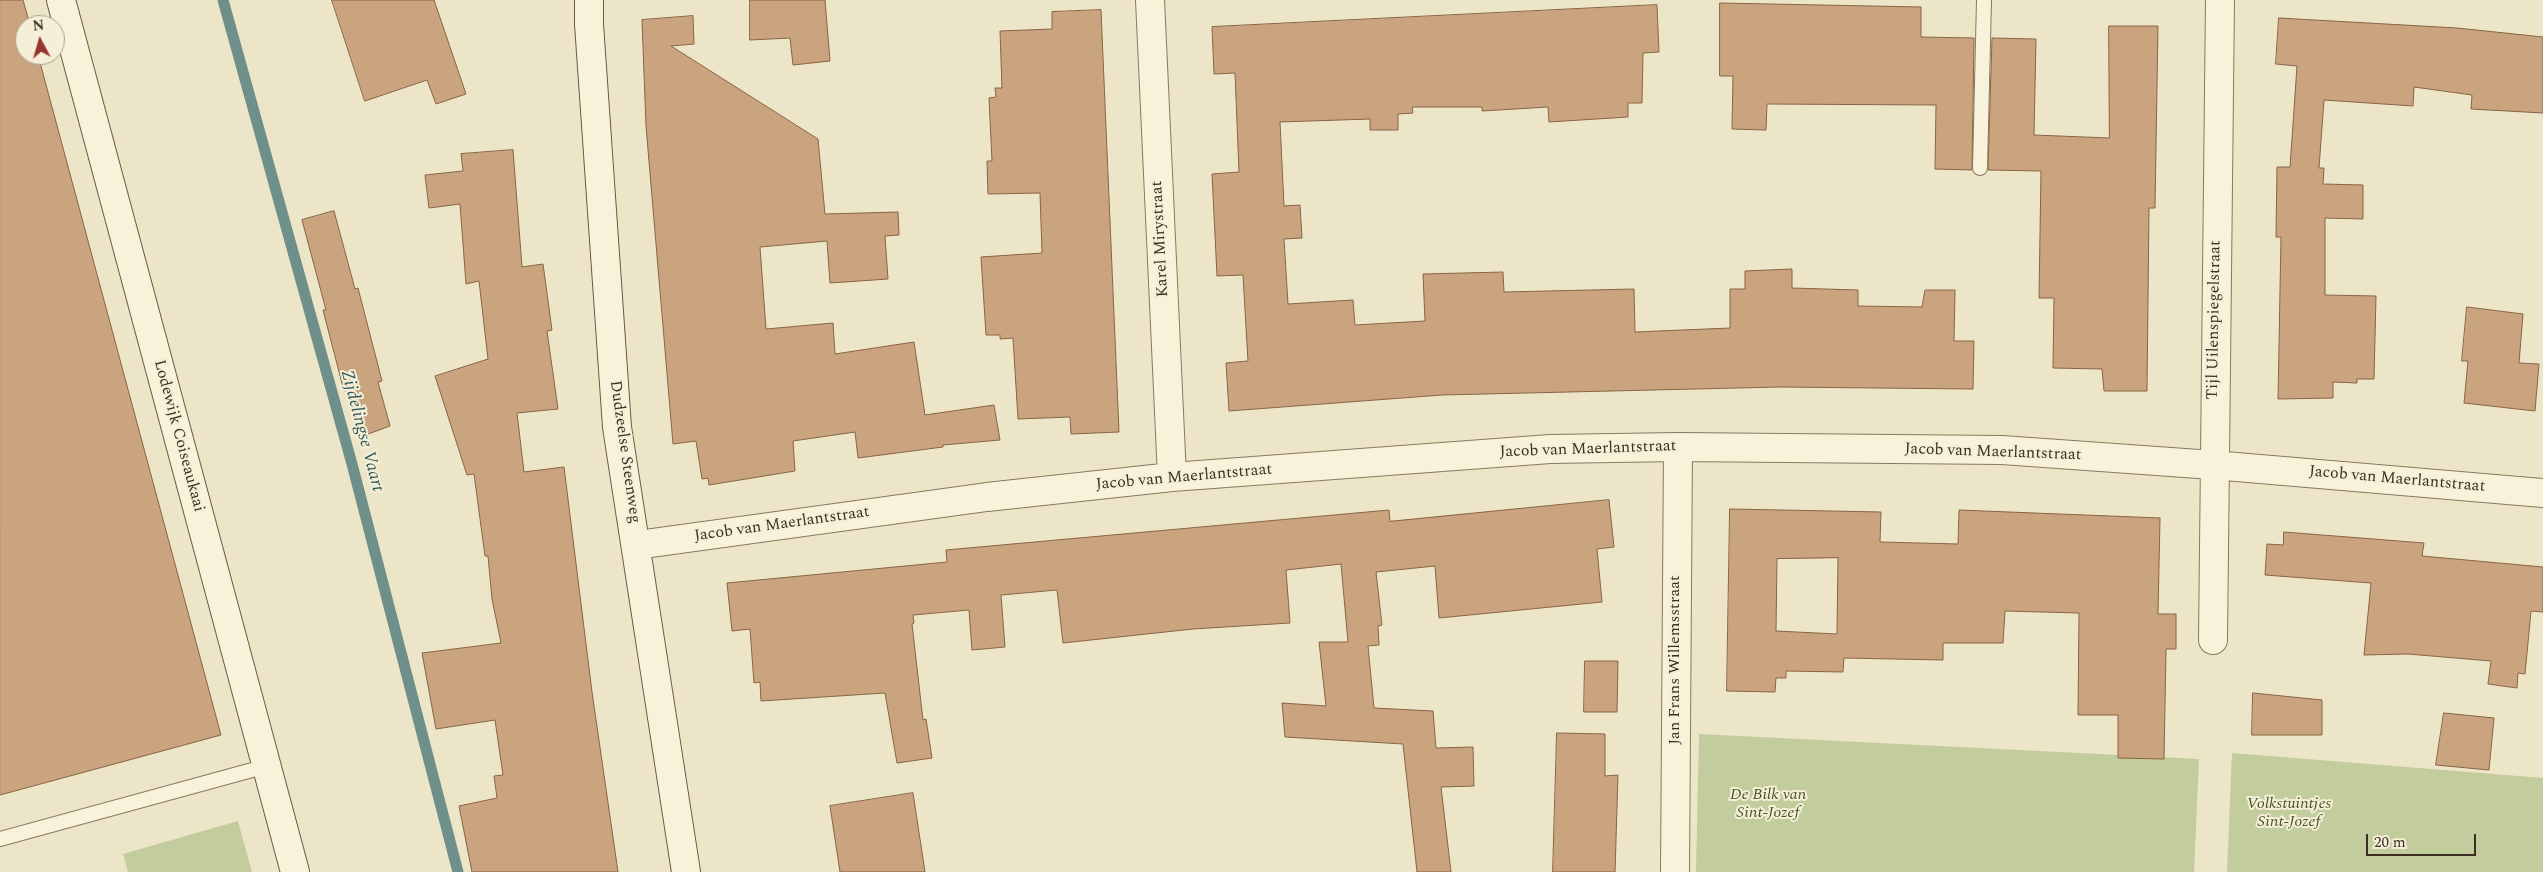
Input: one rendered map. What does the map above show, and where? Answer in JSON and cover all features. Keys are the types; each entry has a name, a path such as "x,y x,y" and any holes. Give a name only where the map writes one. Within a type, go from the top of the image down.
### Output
{"street":[{"name":"Lodewijk Coiseaukaai","path":"61,0 296,872"},
{"name":"Dudzeelse Steenweg","path":"589,0 589,34 617,427 637,545 686,872"},
{"name":"Karel Mirystraat","path":"1150,0 1172,477"},
{"name":"Tijl Uilenspiegelstraat","path":"2213,640 2213,465 2220,0"},
{"name":"Jacob van Maerlantstraat","path":"637,545 987,497 1172,477 1550,449 1678,447 2002,450 2213,465 2543,493"},
{"name":"Jan Frans Willemsstraat","path":"1675,872 1678,447"}],"lane":[{"path":"1980,168 1984,0"},
{"path":"0,838 267,766"}],"green space":[{"name":"De Bilk van Sint-Jozef","path":"1699,734 2199,759 2194,872 1696,872"},
{"name":"Volkstuintjes Sint-Jozef","path":"2232,753 2543,778 2543,872 2227,872"},
{"path":"238,821 252,872 128,872 123,854"}],"building":[{"path":"0,0 23,0 27,15 15,15 15,65 41,65 221,735 0,795"},
{"path":"332,0 434,0 466,94 436,104 427,80 365,101"},
{"path":"750,0 825,0 830,61 793,65 790,38 750,40"},
{"path":"1720,3 1921,7 1921,37 1974,38 1972,170 1935,169 1936,105 1767,104 1766,130 1732,129 1733,76 1720,76"},
{"path":"1657,5 1659,52 1643,53 1642,103 1628,103 1628,117 1549,122 1548,107 1482,111 1482,107 1412,107 1413,113 1398,114 1398,130 1370,130 1370,119 1280,122 1284,206 1300,205 1302,238 1284,239 1288,304 1353,300 1355,325 1425,321 1423,274 1503,272 1504,292 1634,289 1635,332 1730,328 1730,289 1745,289 1745,271 1792,269 1792,288 1858,290 1858,306 1922,307 1925,290 1955,290 1954,341 1974,341 1973,389 1780,387 1442,395 1229,411 1226,363 1248,361 1243,275 1217,276 1212,174 1239,172 1235,73 1214,74 1212,27"},
{"path":"1101,10 1119,432 1071,434 1070,417 1018,419 1013,338 1000,339 1000,335 986,335 981,257 1042,253 1040,193 988,194 987,161 992,161 989,98 996,97 995,88 1002,88 1000,31 1052,29 1052,12"},
{"path":"693,16 694,44 671,46 818,139 825,214 898,212 899,235 885,236 888,279 830,283 827,241 760,247 766,329 833,323 835,354 914,342 925,415 994,405 1000,440 943,445 943,447 858,458 855,432 793,441 795,471 709,485 708,478 702,479 696,441 673,444 646,126 642,20"},
{"path":"2279,18 2457,28 2543,37 2543,113 2471,109 2472,95 2414,87 2413,106 2324,100 2319,168 2324,168 2323,184 2363,185 2363,219 2325,218 2325,295 2376,296 2374,379 2357,379 2357,383 2333,382 2333,398 2278,399 2281,237 2276,237 2277,167 2290,167 2297,66 2276,64"},
{"path":"2109,26 2158,26 2155,208 2149,208 2147,391 2104,391 2102,369 2053,368 2054,298 2039,298 2041,171 1988,170 1992,38 2036,39 2034,135 2109,138"},
{"path":"513,150 522,267 543,264 552,330 547,331 558,409 517,413 524,472 564,467 592,692 618,872 472,872 459,806 497,798 494,776 503,775 495,720 436,729 422,653 501,643 492,599 488,556 485,556 474,474 467,475 435,376 488,359 479,281 466,284 460,204 429,208 425,175 463,171 461,154"},
{"path":"334,211 355,289 358,288 382,381 378,382 390,426 360,437 346,390 344,391 323,310 326,310 302,220"},
{"path":"2467,307 2523,314 2519,363 2539,364 2535,411 2464,403 2468,361 2462,361"},
{"path":"1609,500 1614,547 1597,549 1602,602 1439,618 1435,566 1376,572 1382,625 1378,626 1379,645 1368,646 1374,708 1433,711 1436,748 1473,747 1474,786 1441,787 1451,872 1417,872 1403,744 1285,737 1282,703 1326,706 1319,642 1348,642 1341,564 1286,570 1290,623 1193,629 1063,643 1057,590 1001,595 1005,647 972,650 969,610 913,615 914,623 912,624 923,720 926,719 932,758 897,763 885,693 761,701 760,682 754,683 750,629 732,631 727,583 947,562 946,550 1389,510 1390,521"},
{"path":"1730,509 1881,512 1880,542 1958,544 1959,510 2160,518 2158,614 2176,614 2176,649 2166,649 2164,759 2118,758 2118,715 2078,715 2079,613 2005,611 2003,643 1943,643 1943,660 1844,658 1843,672 1786,671 1786,678 1776,678 1775,692 1727,691","holes":["1838,558 1837,634 1776,631 1777,559"]},
{"path":"2284,532 2424,543 2422,556 2543,567 2543,612 2531,611 2525,674 2518,673 2517,688 2488,684 2491,661 2408,654 2364,655 2371,583 2265,575 2267,544 2283,545"},
{"path":"1585,661 1618,661 1617,712 1584,712"},
{"path":"2253,693 2322,700 2322,735 2252,735"},
{"path":"2444,713 2494,718 2489,770 2436,765"},
{"path":"1557,733 1605,734 1605,776 1618,775 1615,872 1553,872"},
{"path":"913,793 925,872 840,872 830,806"}],"waterway":[{"name":"Zijdelingse Vaart","path":"223,0 352,464 458,872"}]}
